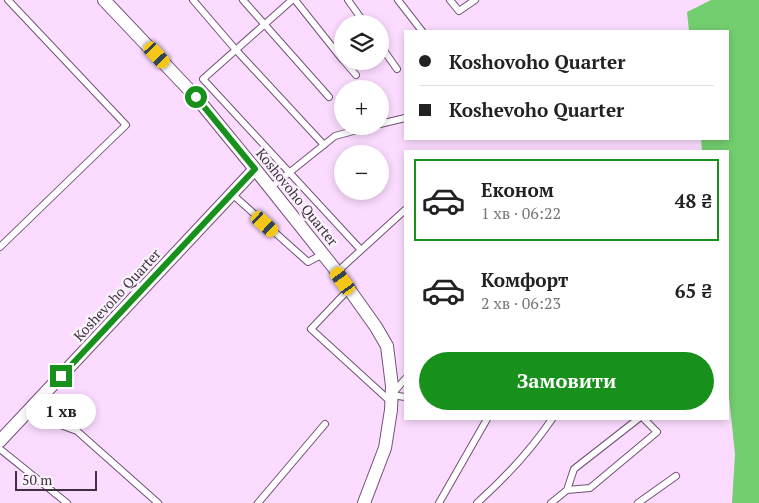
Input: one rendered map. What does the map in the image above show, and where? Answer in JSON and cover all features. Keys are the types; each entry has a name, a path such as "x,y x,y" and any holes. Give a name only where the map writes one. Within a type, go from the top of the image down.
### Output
{"street":[{"name":"Koshovoho Quarter","path":"104,0 196,97 255,169 337,272 376,326 387,346 392,398 385,448 364,503"},
{"name":"Koshevoho Quarter","path":"0,441 255,169"}],"lane":[{"path":"0,247 126,125 8,0"},
{"path":"193,0 236,50 324,145"},
{"path":"243,0 329,97"},
{"path":"334,48 294,0 203,79 361,250"},
{"path":"348,0 359,15"},
{"path":"398,0 421,30"},
{"path":"450,0 459,11 475,0"},
{"path":"389,58 397,69"},
{"path":"352,70 356,75"},
{"path":"389,122 404,118"},
{"path":"270,188 339,135"},
{"path":"232,194 308,262 323,254"},
{"path":"337,272 404,211"},
{"path":"349,289 311,329 392,398 404,397"},
{"path":"392,398 404,380"},
{"path":"35,404 55,423 76,431 158,503"},
{"path":"439,503 486,420"},
{"path":"477,503 494,488 535,443 551,420"},
{"path":"551,503 567,490 574,469 637,420"},
{"path":"567,490 590,488 657,432 645,420"},
{"path":"258,503 325,424"},
{"path":"0,449 67,503"},
{"path":"638,503 676,476"}],"green space":[{"path":"711,0 759,0 759,503 732,503 735,454 729,397 729,150 702,150 701,140 729,140 729,30 689,30 687,12"}],"route":[{"path":"61,376 255,169 196,97"}]}
